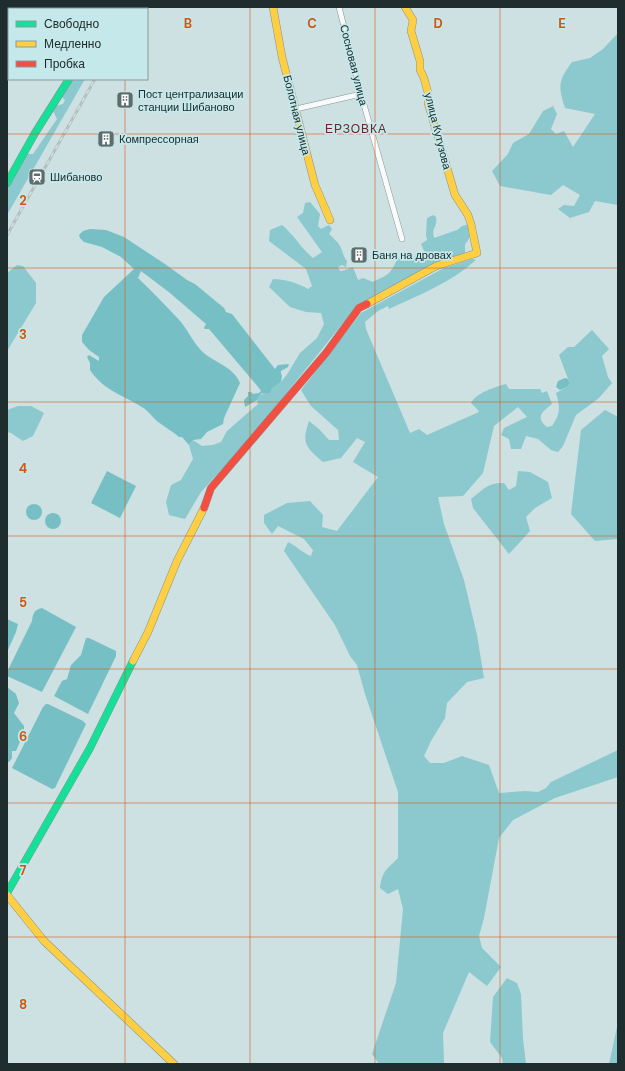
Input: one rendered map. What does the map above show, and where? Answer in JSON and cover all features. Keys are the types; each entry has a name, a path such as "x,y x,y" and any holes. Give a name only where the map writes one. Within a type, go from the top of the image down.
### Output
{"street":[{"name":"Болотная улица","path":"273,7 282,57 315,185 330,220"},
{"name":"Сосновая улица","path":"340,7 361,94 402,239"},
{"name":"улица Кутузова","path":"7,894 90,748 148,632 177,560 205,507 211,488 326,353 358,308 436,266 477,253 468,215 457,200 447,170 428,103 428,93 420,70 420,61 411,31 413,20 405,7"},
{"path":"7,183 28,145 68,80"},
{"path":"296,109 361,94"},
{"path":"7,894 44,941 174,1064"}],"shaded area":[{"path":"7,7 30,7 8,8 7,43"},
{"path":"618,33 618,205 595,201 589,212 570,218 558,209 564,205 574,206 580,195 563,185 551,195 500,186 492,171 508,154 513,143 529,134 543,111 553,106 557,114 551,129 556,134 564,131 573,147 595,114 565,108 560,89 562,79 572,62 590,58 603,49"},
{"path":"70,80 84,80 7,215 7,186 26,154 33,154 57,119 53,111 56,106 63,104 65,100 61,96"},
{"path":"310,202 320,214 318,226 321,229 329,225 332,229 329,234 339,244 347,261 346,267 342,265 338,267 340,271 353,267 358,280 363,278 373,282 384,277 392,269 398,258 404,253 413,257 424,251 421,244 427,240 427,218 433,215 436,217 436,223 433,231 434,238 469,224 470,235 465,244 465,255 356,307 247,442 201,492 185,519 169,515 166,502 171,485 181,480 193,459 189,445 193,440 202,446 213,445 221,442 227,431 258,404 257,400 259,396 281,382 300,353 317,338 324,324 321,313 306,312 290,307 269,287 273,279 291,282 308,289 312,286 306,269 269,241 270,230 282,225 313,258 322,252 297,217 303,213 305,203"},
{"path":"90,229 106,230 124,237 195,284 224,308 226,312 232,314 275,369 278,365 289,364 288,367 281,371 281,382 272,388 270,393 262,393 257,400 245,407 244,400 248,396 248,392 253,394 259,393 261,391 259,388 209,329 204,328 206,324 170,293 141,271 138,278 181,322 201,351 234,373 240,383 224,418 223,424 207,432 201,439 193,440 189,445 182,437 179,437 158,422 145,409 108,388 90,370 90,363 87,357 89,355 99,361 99,357 89,350 82,342 82,335 104,297 134,269 121,257 102,247 84,242 79,235 83,231"},
{"path":"472,259 476,260 467,268 446,281 389,309 388,306 378,311 365,322 366,329 410,433 419,429 427,435 479,412 471,403 473,399 486,391 506,384 509,389 540,389 542,393 547,391 552,404 543,412 541,415 541,420 547,427 552,426 559,410 556,393 570,384 559,355 568,347 574,347 592,330 609,349 602,356 608,377 612,383 599,398 576,415 563,446 558,452 551,450 538,439 526,436 521,449 511,449 509,439 501,435 504,428 527,417 518,407 494,426 483,473 463,496 438,497 444,524 464,580 477,635 484,678 467,682 447,703 445,718 424,756 430,763 444,763 462,756 489,765 499,793 525,791 538,792 546,788 551,782 618,750 618,777 555,798 513,820 499,838 484,918 479,936 482,948 501,967 487,986 469,972 443,1033 444,1064 379,1064 372,1054 396,983 403,909 398,889 388,894 380,888 384,874 398,858 398,792 365,694 357,665 350,656 335,625 284,551 288,542 311,556 313,550 304,539 278,526 272,534 264,523 264,515 287,503 310,501 323,515 322,527 337,531 378,477 353,462 365,442 357,438 341,458 323,462 309,448 305,440 305,435 309,421 329,440 339,440 338,430 311,406 301,390 361,313 444,268"},
{"path":"17,265 23,266 36,283 36,303 7,351 7,273"},
{"path":"565,378 568,379 570,384 560,390 556,387 558,381"},
{"path":"18,406 31,406 44,413 33,436 23,441 7,432 7,410"},
{"path":"605,410 618,417 618,539 595,541 571,514 581,430"},
{"path":"107,471 136,486 120,518 91,503"},
{"path":"518,471 530,472 548,482 552,498 535,508 526,517 530,531 509,554 473,508 471,499 490,485 504,483 509,490 516,486"},
{"path":"31,504 37,504 42,509 40,518 37,520 31,520 26,515 26,509"},
{"path":"50,513 56,513 61,518 59,527 56,529 50,529 45,524 45,518"},
{"path":"42,608 76,627 42,692 7,676 7,672 32,621 34,612"},
{"path":"7,619 18,624 7,652"},
{"path":"86,638 116,651 116,656 88,714 54,696 62,681 67,679 71,665 81,655"},
{"path":"7,687 16,694 19,703 14,713 24,726 24,732 16,751 12,751 12,758 9,762 7,762"},
{"path":"46,704 83,721 86,724 55,788 52,789 12,768 43,707"},
{"path":"507,978 517,983 521,994 523,1039 526,1064 503,1064 502,1058 490,1042 493,997"},
{"path":"618,1022 618,1064 609,1064"}],"railway":[{"path":"7,235 94,80"}],"traffic: fast":[{"path":"7,183 35,133 68,80"},
{"path":"7,893 90,748 133,661"}],"traffic: slow":[{"path":"273,7 282,57 315,185 330,220"},
{"path":"367,304 436,266 477,253 471,224 468,215 455,195 428,103 428,93 420,70 420,61 411,31 413,20 405,7"},
{"path":"133,661 148,632 177,561 204,508"},
{"path":"7,895 44,941 174,1064"}],"traffic: jam":[{"path":"204,508 211,488 326,353 359,308 367,304"}],"place":[{"name":"Пост централизации станции Шибаново","path":"125,100"},
{"name":"Компрессорная","path":"106,139"},
{"name":"Шибаново","path":"37,177"},
{"name":"Баня на дровах","path":"359,255"}],"district":[{"name":"ЕРЗОВКА","path":"356,129"}]}
